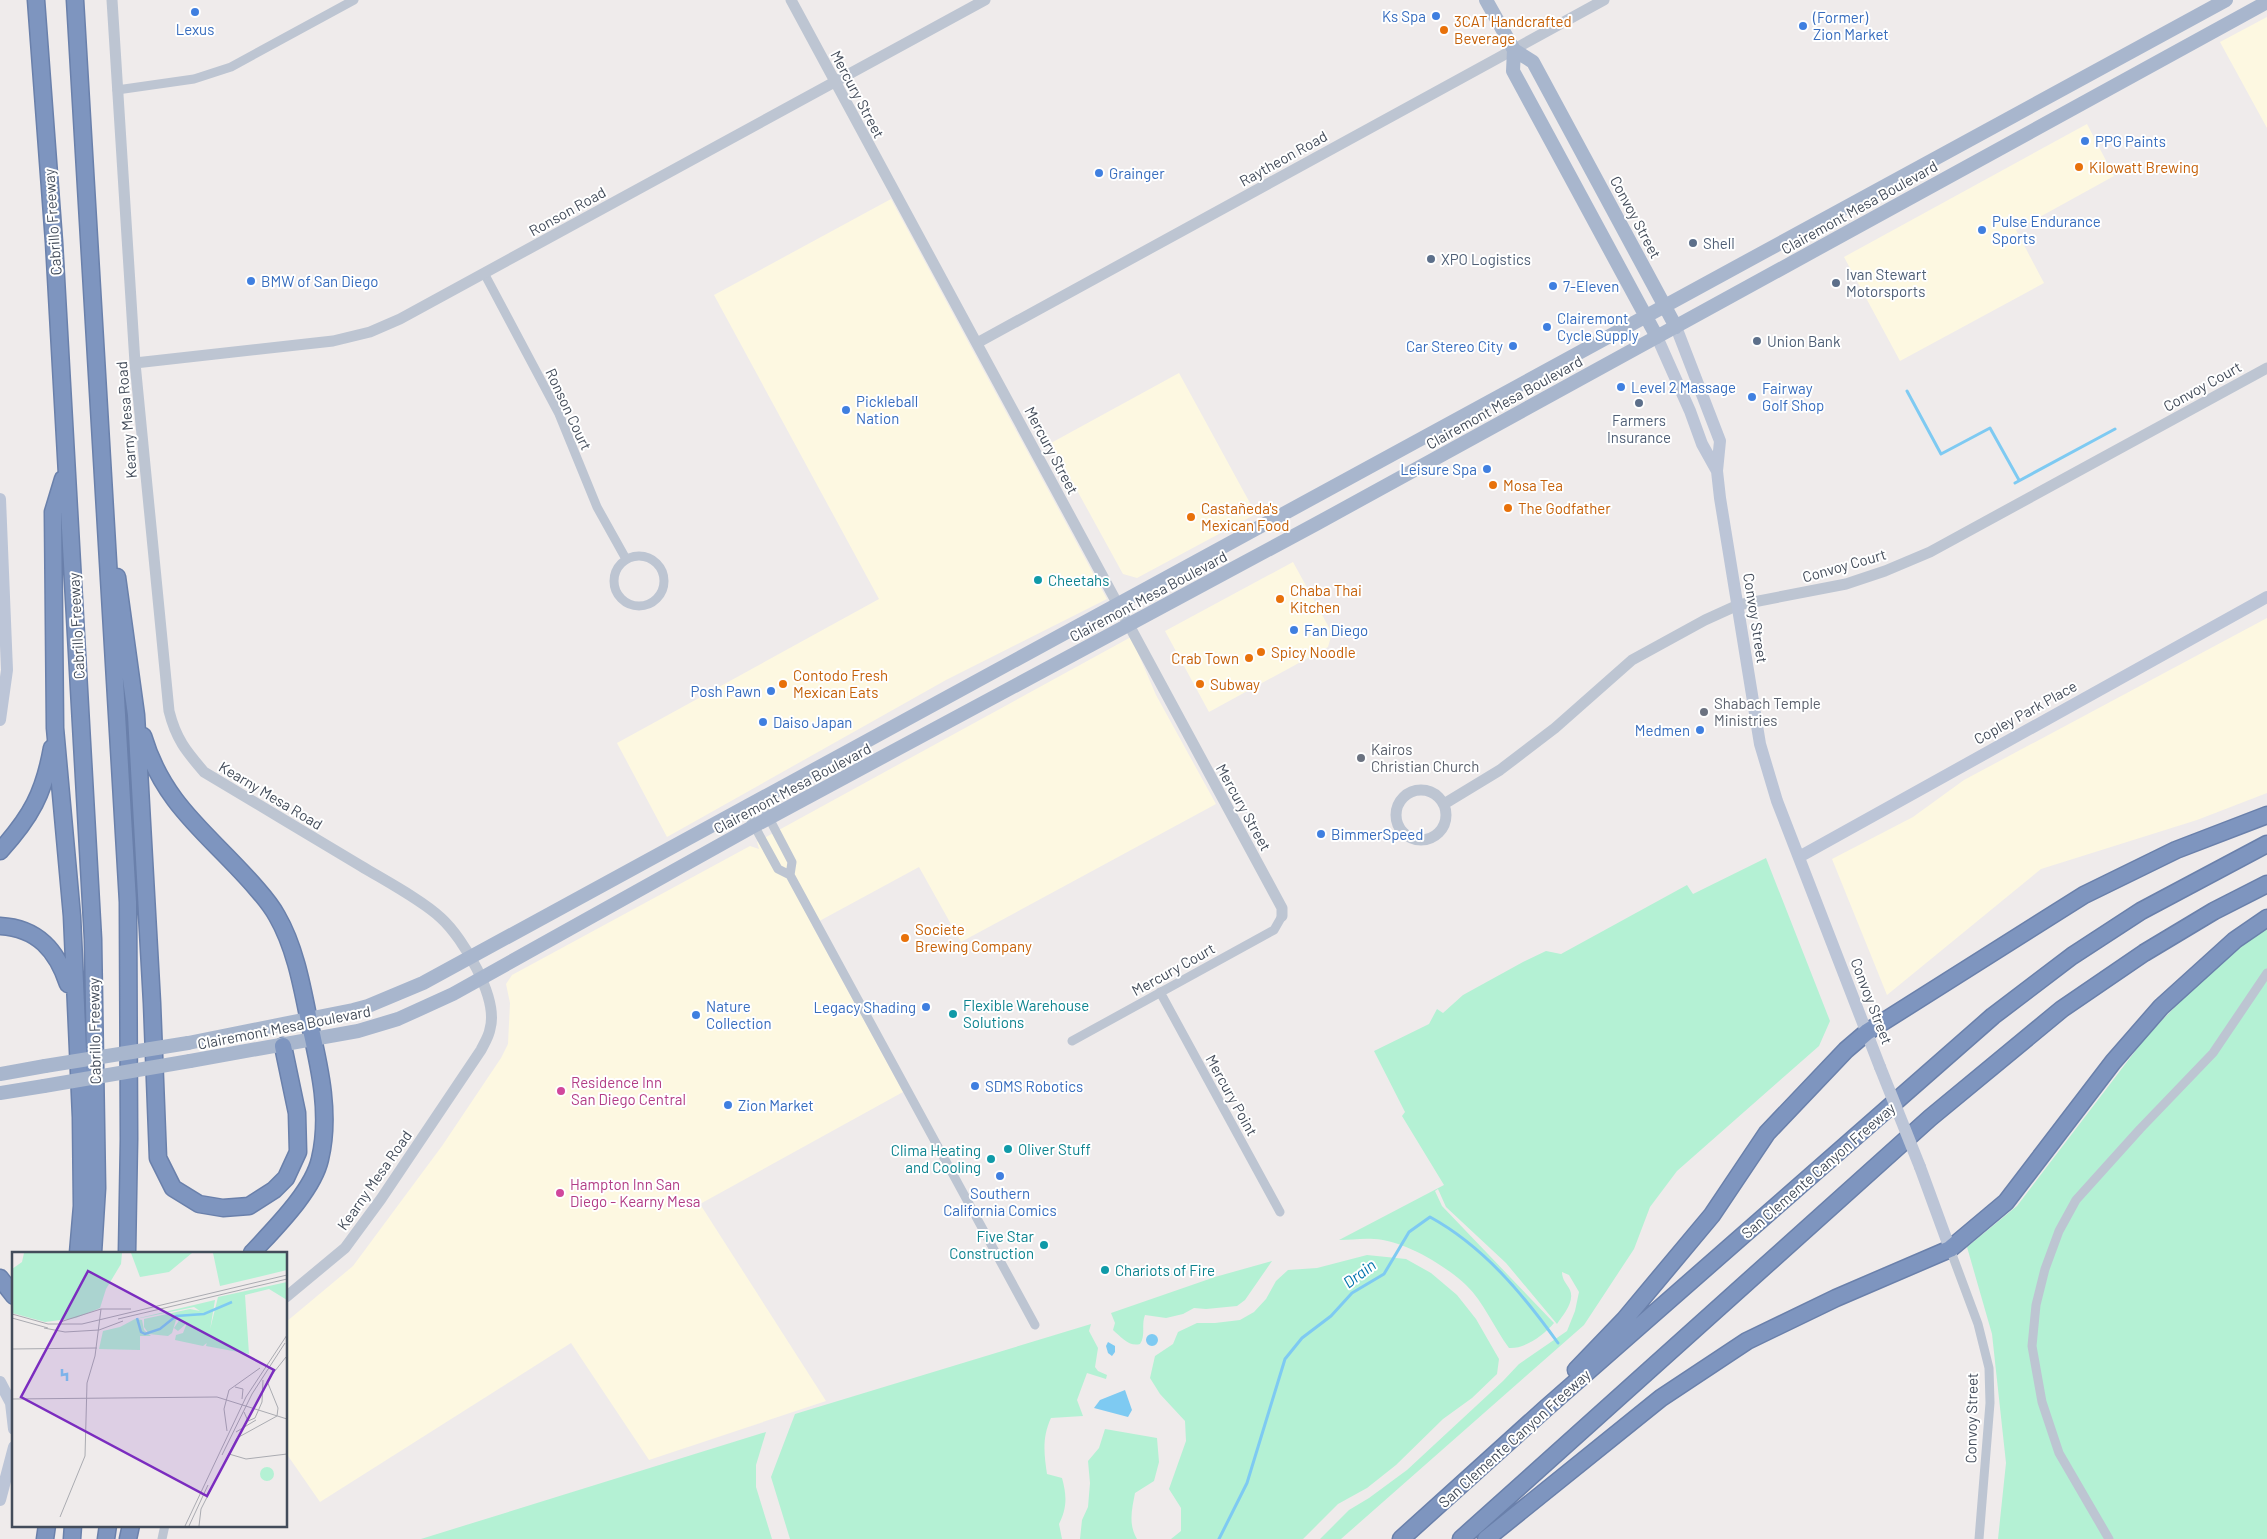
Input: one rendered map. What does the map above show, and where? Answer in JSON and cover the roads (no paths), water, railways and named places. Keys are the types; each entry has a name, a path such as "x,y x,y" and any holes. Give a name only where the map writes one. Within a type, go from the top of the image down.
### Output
{"highway":[{"name":"Cabrillo Freeway","path":"36,0 54,242 65,470 70,524 93,939 97,1188 94,1252"},
{"path":"75,0 128,902 129,1139 127,1252"},
{"path":"100,447 136,715 152,1003 158,1158 173,1188 199,1204 223,1208 249,1206 274,1190 286,1178 298,1152 296,1113 283,1046"},
{"path":"65,470 53,512 55,728 72,916 74,1001 81,1117 82,1206 78,1252"},
{"path":"136,715 147,750 168,792 198,830 256,889 277,916 291,947 320,1068 325,1122 320,1160 301,1198 253,1252"},
{"path":"0,851 25,823 42,790 50,760 55,728"},
{"path":"1545,1409 1557,1390 1625,1319 1699,1230 1768,1132 1846,1050 1867,1032 2084,895 2176,850 2267,816"},
{"name":"San Clemente Canyon Freeway","path":"1401,1539 1545,1409 1993,1016 2072,956 2141,911 2267,844"},
{"path":"1461,1539 1930,1118 2062,1009 2144,953 2214,911 2267,884"},
{"path":"1486,1539 1661,1398 1746,1341 1836,1298 1950,1249 2006,1202 2113,1062 2161,1008 2234,940 2267,918"},
{"path":"0,926 17,927 50,947 62,964 74,1001"},
{"path":"0,1278 12,1293"},
{"path":"45,1539 47,1526"},
{"path":"72,1539 73,1526"},
{"path":"106,1539 108,1526"},
{"path":"128,1539 131,1526"}],"main road":[{"name":"Convoy Street","path":"1486,0 1514,50 1533,62 1676,327 1720,441 1717,471 1760,744 1778,801 1799,857 1950,1249"},
{"name":"Clairemont Mesa Boulevard","path":"0,1074 188,1043 309,1020 368,1006 416,986 2226,0"},
{"name":"Clairemont Mesa Boulevard","path":"0,1093 314,1041 362,1031 398,1019 480,978 754,826 1676,327 2267,2"},
{"name":"Convoy Street","path":"1514,50 1513,71 1646,317 1682,392 1702,444 1717,471"},
{"path":"0,500 7,670 0,720"},
{"name":"Copley Park Place","path":"1799,857 2267,597"},
{"path":"0,1382 11,1403 12,1412"},
{"path":"0,1500 12,1455"}],"street":[{"name":"Kearny Mesa Road","path":"112,0 135,363 169,711 174,729 182,747 204,772 399,889 440,916 456,934 470,958 489,999 491,1010 491,1029 481,1050 381,1199 345,1248 288,1295"},
{"path":"117,90 194,78 231,67 354,0"},
{"name":"Mercury Street","path":"791,0 1282,908 1282,916"},
{"name":"Ronson Road","path":"135,363 312,345 353,337 400,319 985,0"},
{"name":"Raytheon Road","path":"977,343 1604,0"},
{"name":"Ronson Court","path":"484,273 559,414 597,507 626,559"},
{"name":"Convoy Court","path":"1444,804 1500,770 1555,728 1632,660 1705,620 1738,605 1846,584 1886,571 1930,552 2267,368"},
{"path":"644,556 655,562 662,571 663,589 651,603 633,606 618,596 614,585 615,573 626,559 644,556"},
{"path":"1414,790 1430,791 1441,798 1444,804 1446,821 1442,829 1431,838 1416,840 1408,837 1397,825 1395,817 1400,800 1414,790"},
{"path":"759,799 792,862 790,875"},
{"path":"744,808 778,869 790,875 1036,1325"},
{"name":"Mercury Court","path":"1072,1041 1274,930 1282,916"},
{"path":"2109,1539 2059,1452 2042,1402 2032,1346 2036,1305 2045,1269 2059,1231 2076,1200 2140,1128 2213,1053 2267,973"},
{"name":"Mercury Point","path":"1160,992 1280,1212"},
{"name":"Convoy Street","path":"1950,1249 1978,1324 1989,1368 1990,1403 1979,1539"},
{"path":"162,1539 165,1526"}],"water":[{"path":"1152,1334 1158,1340 1152,1346 1146,1340"},
{"path":"1108,1342 1115,1346 1115,1352 1112,1356 1108,1353 1106,1346"},
{"path":"1125,1390 1132,1410 1128,1417 1094,1408 1100,1400"}],"waterway":[{"path":"1907,391 1941,454 1990,428 2019,480"},
{"path":"2015,483 2115,429"},
{"name":"Drain","path":"1219,1539 1247,1483 1285,1359 1302,1338 1331,1316 1352,1293 1384,1274 1409,1232 1430,1217 1467,1242 1501,1272 1558,1343"}],"place":[{"name":"Lexus","path":"195,12"},
{"name":"Ks Spa","path":"1436,16"},
{"name":"(Former) Zion Market","path":"1803,26"},
{"name":"3CAT Handcrafted Beverage","path":"1444,30"},
{"name":"PPG Paints","path":"2085,141"},
{"name":"Kilowatt Brewing","path":"2079,167"},
{"name":"Grainger","path":"1099,173"},
{"name":"Pulse Endurance Sports","path":"1982,230"},
{"name":"Shell","path":"1693,243"},
{"name":"XPO Logistics","path":"1431,259"},
{"name":"BMW of San Diego","path":"251,281"},
{"name":"Ivan Stewart Motorsports","path":"1836,283"},
{"name":"7-Eleven","path":"1553,286"},
{"name":"Clairemont Cycle Supply","path":"1547,327"},
{"name":"Union Bank","path":"1757,341"},
{"name":"Car Stereo City","path":"1513,346"},
{"name":"Level 2 Massage","path":"1621,387"},
{"name":"Fairway Golf Shop","path":"1752,397"},
{"name":"Farmers Insurance","path":"1639,403"},
{"name":"Pickleball Nation","path":"846,410"},
{"name":"Leisure Spa","path":"1487,469"},
{"name":"Mosa Tea","path":"1493,485"},
{"name":"The Godfather","path":"1508,508"},
{"name":"Castañeda's Mexican Food","path":"1191,517"},
{"name":"Cheetahs","path":"1038,580"},
{"name":"Chaba Thai Kitchen","path":"1280,599"},
{"name":"Fan Diego","path":"1294,630"},
{"name":"Spicy Noodle","path":"1261,652"},
{"name":"Crab Town","path":"1249,658"},
{"name":"Contodo Fresh Mexican Eats","path":"783,684"},
{"name":"Subway","path":"1200,684"},
{"name":"Posh Pawn","path":"771,691"},
{"name":"Shabach Temple Ministries","path":"1704,712"},
{"name":"Daiso Japan","path":"763,722"},
{"name":"Medmen","path":"1700,730"},
{"name":"Kairos Christian Church","path":"1361,758"},
{"name":"BimmerSpeed","path":"1321,834"},
{"name":"Societe Brewing Company","path":"905,938"},
{"name":"Legacy Shading","path":"926,1007"},
{"name":"Flexible Warehouse Solutions","path":"953,1014"},
{"name":"Nature Collection","path":"696,1015"},
{"name":"SDMS Robotics","path":"975,1086"},
{"name":"Residence Inn San Diego Central","path":"561,1091"},
{"name":"Zion Market","path":"728,1105"},
{"name":"Oliver Stuff","path":"1008,1149"},
{"name":"Clima Heating and Cooling","path":"991,1159"},
{"name":"Southern California Comics","path":"1000,1176"},
{"name":"Hampton Inn San Diego - Kearny Mesa","path":"560,1193"},
{"name":"Five Star Construction","path":"1044,1245"},
{"name":"Chariots of Fire","path":"1105,1270"}]}
